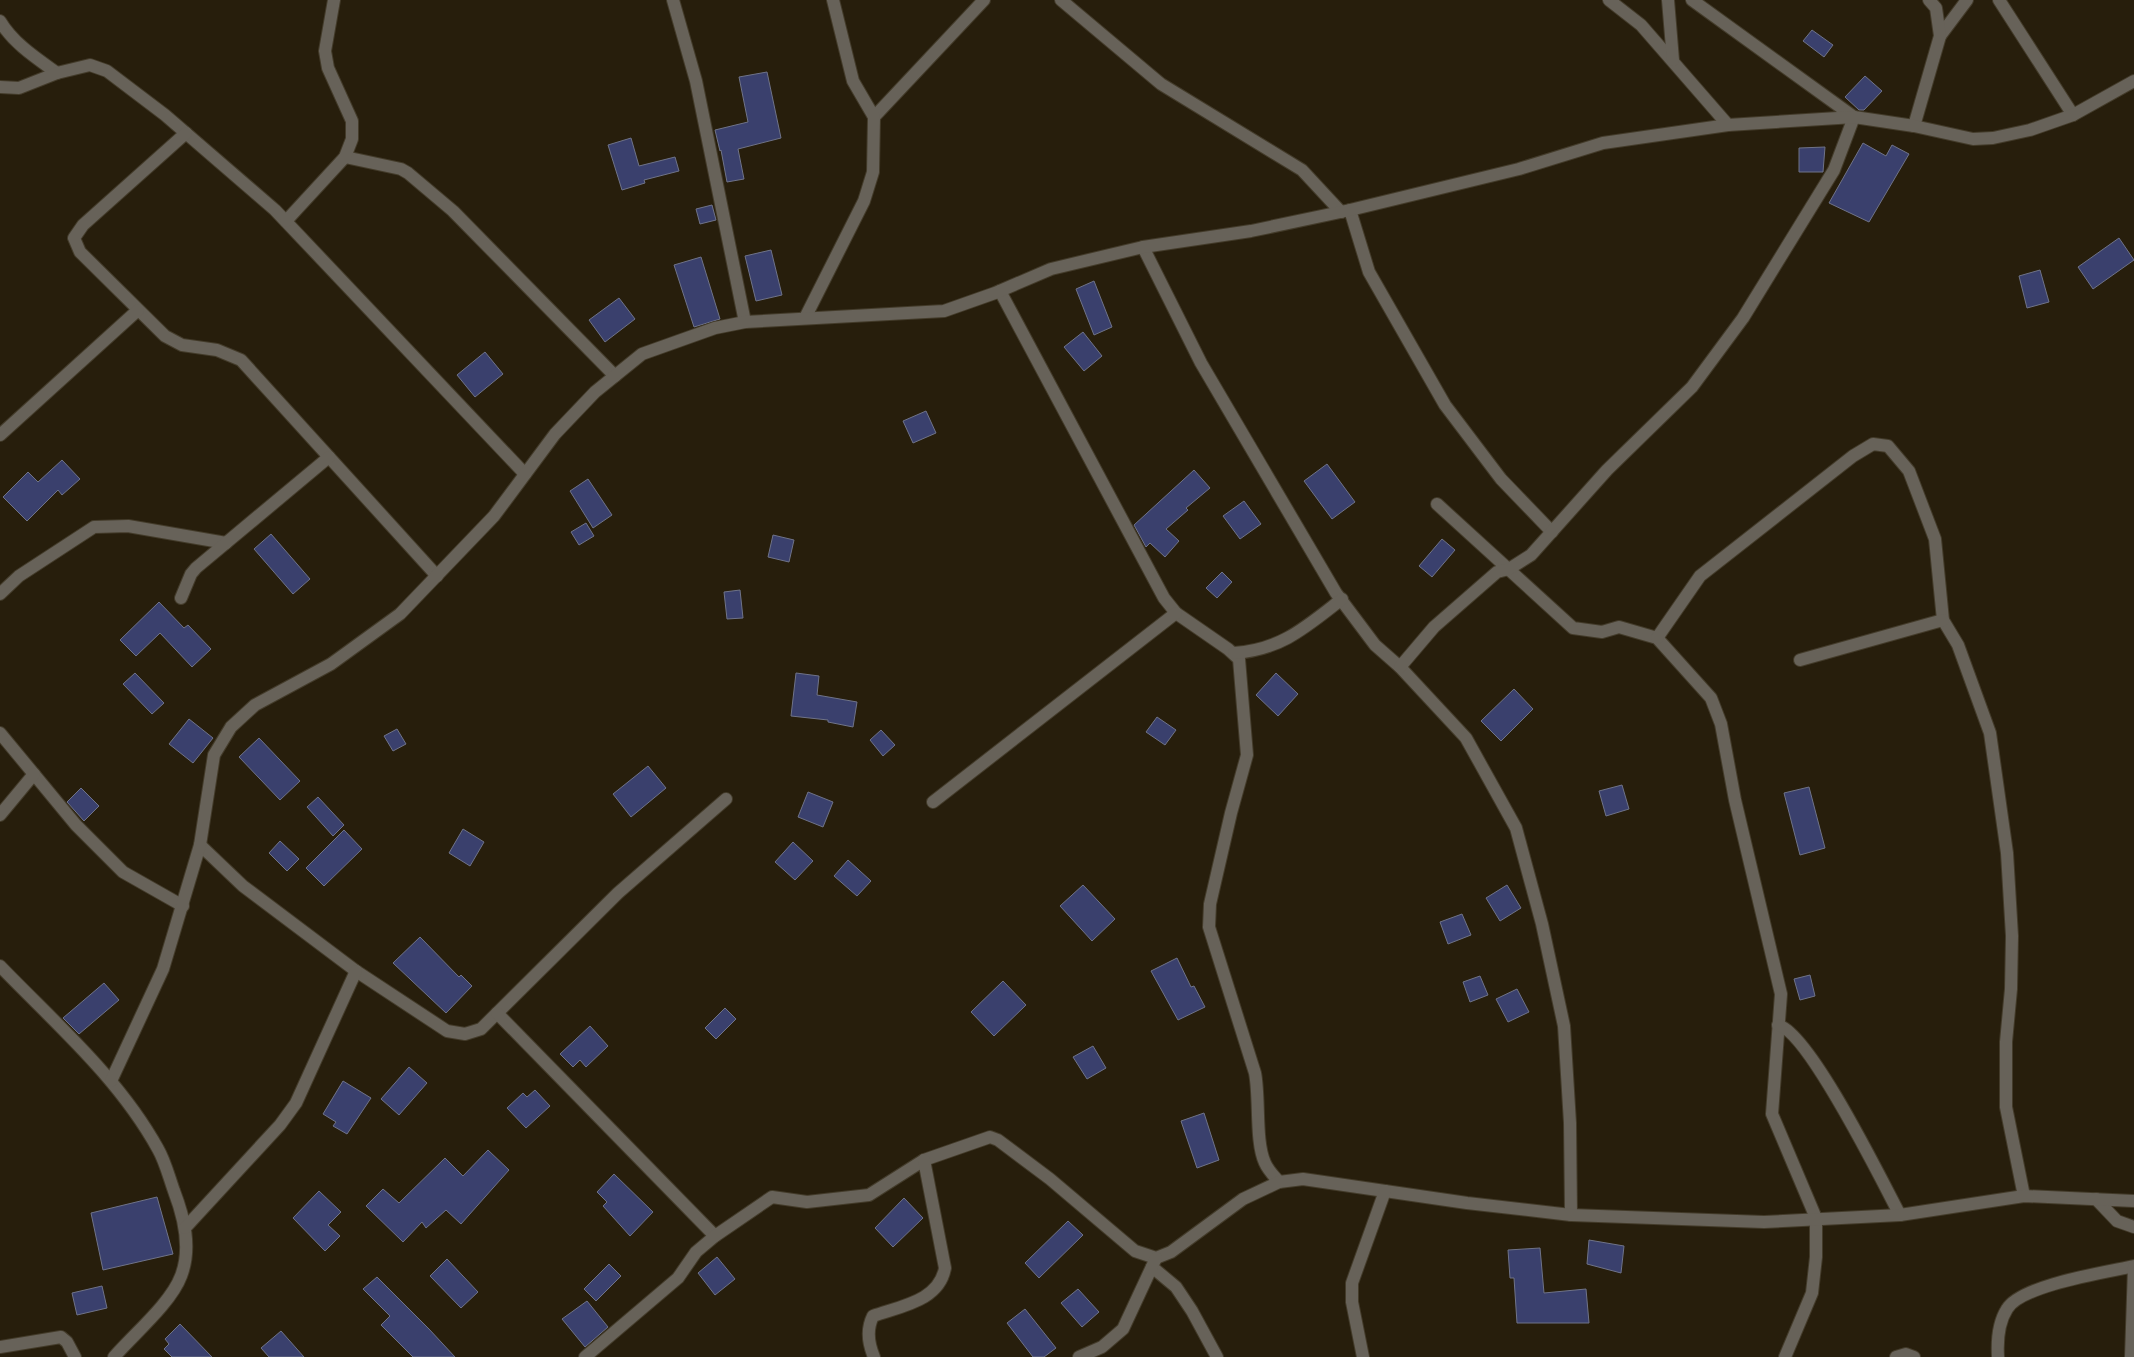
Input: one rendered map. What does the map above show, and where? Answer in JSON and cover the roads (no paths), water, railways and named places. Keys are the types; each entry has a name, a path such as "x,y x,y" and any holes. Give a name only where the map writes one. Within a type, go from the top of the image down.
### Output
{"street":[{"path":"286,221 345,157 352,139 352,121 328,68 325,51 334,0"},
{"path":"674,0 696,82 745,322"},
{"path":"805,318 864,201 873,172 874,117 853,81 833,0"},
{"path":"874,117 984,0"},
{"path":"1061,0 1161,84 1302,170 1346,211 1369,272 1444,405 1501,479 1552,532"},
{"path":"1609,0 1641,26 1673,60 1728,125"},
{"path":"1668,0 1673,60"},
{"path":"1692,0 1854,117"},
{"path":"1929,0 1936,8 1940,36"},
{"path":"1914,126 1940,36 1967,0"},
{"path":"1999,0 2073,115"},
{"path":"0,21 5,30 26,50 57,73"},
{"path":"0,87 19,88 57,73 90,66 107,71 186,133 286,221 525,474"},
{"path":"111,1081 163,969 200,845 214,755 231,726 255,705 331,664 400,614 494,516 555,434 595,392 642,354 715,328 745,322 944,311 1000,291 1051,268 1143,247 1251,231 1346,211 1519,169 1603,143 1728,125 1854,117 1914,126 1973,139 1993,138 2030,130 2073,115 2134,81"},
{"path":"1400,667 1434,627 1497,572 1508,569 1531,555 1607,470 1692,387 1743,318 1834,170 1854,117"},
{"path":"186,133 83,225 74,238 80,252 165,336 182,345 217,350 241,360 437,576"},
{"path":"345,157 401,169 408,173 452,211 615,376"},
{"path":"1143,247 1201,363 1242,436 1342,600 1375,645 1400,667 1466,738 1516,828 1542,924 1564,1026 1570,1123 1571,1215"},
{"path":"1000,291 1134,546 1164,598 1176,613 1234,654 1238,659 1247,755 1231,812 1210,904 1209,927 1255,1073 1258,1089 1261,1149 1265,1164 1279,1182"},
{"path":"0,435 138,310"},
{"path":"1657,638 1700,576 1853,456 1873,444 1888,446 1909,471 1935,539 1943,620 1958,645 1990,733 1997,774 2007,853 2012,936 2011,989 2006,1042 2006,1107 2024,1196"},
{"path":"181,598 191,574 329,457"},
{"path":"1436,504 1574,628 1602,632 1618,627 1657,638 1711,698 1721,724 1735,800 1777,969 1781,994 1772,1114 1816,1218 1816,1273 1812,1293 1785,1357"},
{"path":"0,594 19,576 94,528 128,526 226,543"},
{"path":"1234,654 1254,652 1278,645 1342,600"},
{"path":"932,802 1176,613"},
{"path":"1800,660 1943,620"},
{"path":"0,732 76,825 124,872 183,906"},
{"path":"0,815 34,774"},
{"path":"200,845 243,886 356,972 447,1031 465,1034 481,1029 618,893 726,799"},
{"path":"0,966 111,1081 158,1149 178,1202 185,1228 187,1254 181,1276 166,1301 114,1357"},
{"path":"185,1228 280,1125 296,1103 356,972"},
{"path":"497,1013 714,1236"},
{"path":"1778,1025 1790,1030 1820,1068 1900,1215"},
{"path":"585,1357 678,1278 696,1252 714,1236 772,1197 807,1202 869,1195 924,1160 990,1137 998,1140 1050,1179 1136,1251 1154,1262 1176,1287 1192,1311 1217,1357"},
{"path":"874,1357 870,1346 868,1326 873,1316 927,1297 943,1281 946,1268 924,1160"},
{"path":"1079,1357 1102,1347 1123,1329 1154,1262 1171,1252 1243,1199 1279,1182 1303,1179 1571,1215 1764,1222 1900,1215 2024,1196 2134,1200"},
{"path":"1363,1357 1352,1302 1352,1283 1385,1191"},
{"path":"2096,1199 2117,1221 2134,1227"},
{"path":"1998,1357 1996,1338 2008,1307 2024,1295 2062,1281 2134,1267 2131,1357"},
{"path":"0,1347 61,1337 67,1342 75,1357"},
{"path":"1896,1357 1906,1354 1914,1357"}]}
